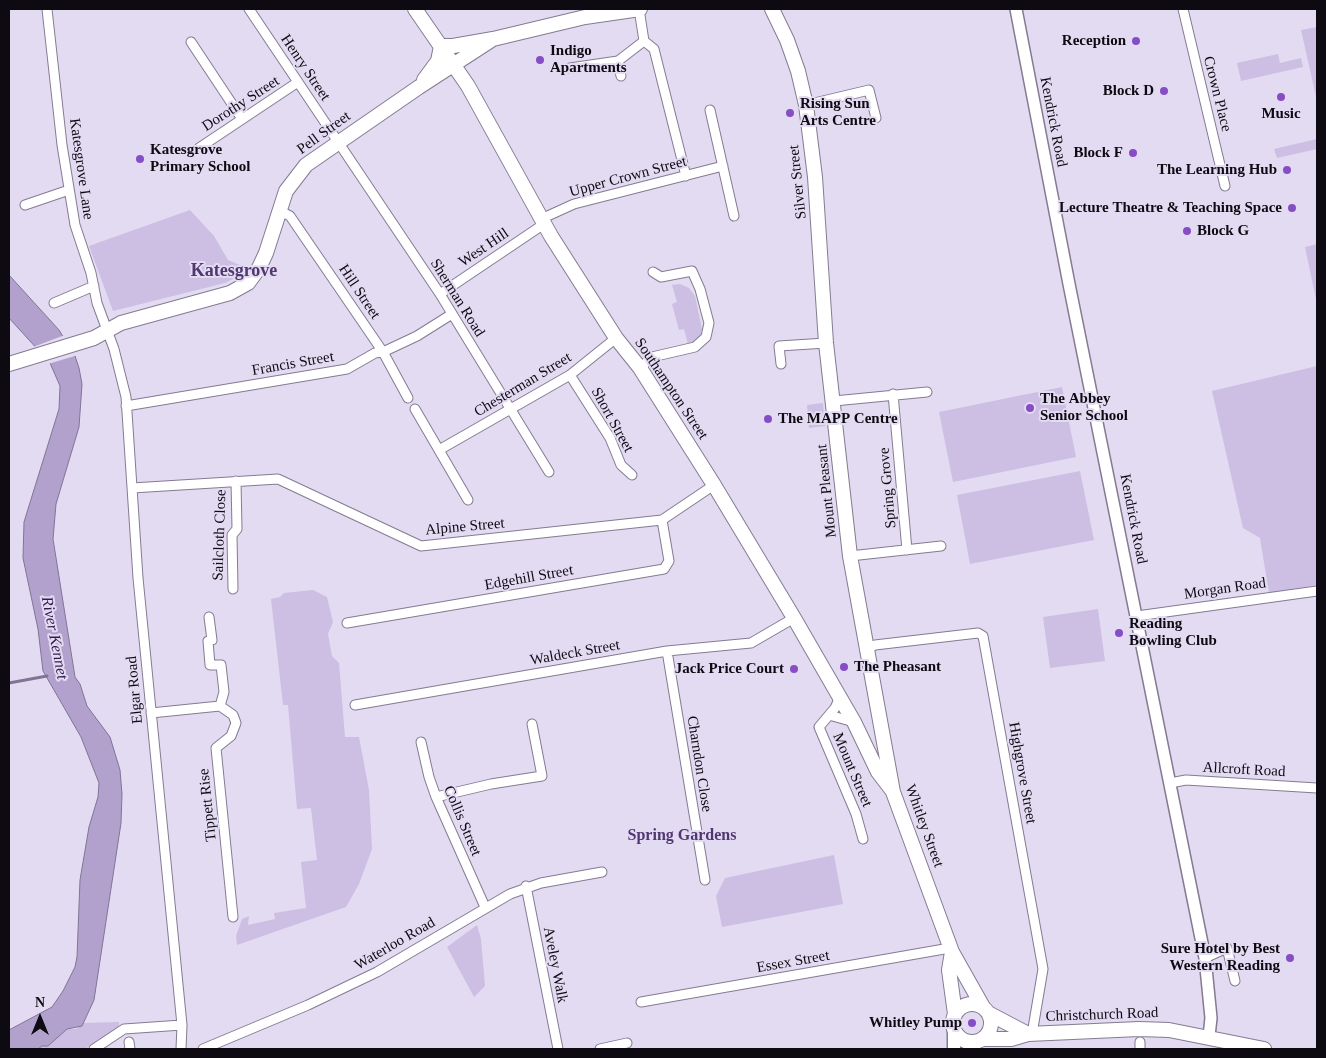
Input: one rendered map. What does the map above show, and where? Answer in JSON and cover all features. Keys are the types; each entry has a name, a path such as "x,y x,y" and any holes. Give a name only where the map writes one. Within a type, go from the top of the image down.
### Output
{"main road":[{"name":"Southampton Street","path":"415,9 454,64 543,222 616,338 640,368 714,486 840,697 878,772 893,792"},
{"path":"441,46 453,46 493,39 578,18 640,9"},
{"name":"Silver Street","path":"772,9 787,40 798,71 806,105 819,238"},
{"name":"Pell Street","path":"9,363 94,338 108,329 134,319 230,293 248,283 259,268 266,253 278,210 286,191 296,176 313,159 493,39"},
{"name":"Pell Street","path":"419,87 438,61 441,46"},
{"name":"Mount Pleasant","path":"819,238 826,342 850,556 865,650"},
{"name":"Whitley Street","path":"865,650 893,792 951,950 986,1010"},
{"name":"Whitley Street","path":"951,950 949,970 955,1014"},
{"path":"954,1031 964,1039 976,1043 989,1034 992,1024 986,1010 973,1004 960,1007 952,1022 954,1049"},
{"name":"Christchurch Road","path":"986,1010 1030,1034"},
{"name":"Christchurch Road","path":"976,1043 1011,1039 1030,1034 1139,1028 1209,1036 1264,1049"}],"street":[{"name":"Katesgrove Lane","path":"47,9 69,190 76,232 94,286 97,303 108,329"},
{"name":"Henry Street","path":"249,9 339,141"},
{"path":"640,9 644,41 654,49 686,176"},
{"name":"Kendrick Road","path":"1016,9 1068,284 1205,958 1211,1018 1209,1036"},
{"name":"Crown Place","path":"1183,9 1225,186"},
{"path":"570,68 618,61 644,41"},
{"path":"191,42 242,119"},
{"path":"618,61 621,76"},
{"name":"Dorothy Street","path":"199,148 298,82"},
{"path":"806,105 869,90 876,118"},
{"path":"710,110 734,216"},
{"name":"Sherman Road","path":"339,141 440,294 549,472"},
{"name":"Upper Crown Street","path":"543,222 574,204 723,166"},
{"path":"25,205 69,190"},
{"name":"Hill Street","path":"278,210 290,216 383,352 408,398"},
{"name":"West Hill","path":"440,294 543,222"},
{"path":"640,368 652,357 695,347 706,337 709,323 700,288 692,272 661,277 654,272"},
{"path":"54,302 94,286"},
{"name":"Francis Street","path":"126,406 347,369 375,353 383,352 417,336 452,314"},
{"name":"Elgar Road","path":"108,329 124,386 150,713 182,1025 181,1049"},
{"name":"Chesterman Street","path":"439,450 570,375 616,338"},
{"path":"781,364 779,346 826,342"},
{"name":"Short Street","path":"570,375 610,438 621,465 632,475"},
{"path":"834,401 927,392"},
{"name":"Spring Grove","path":"893,394 907,550"},
{"path":"415,409 468,500"},
{"name":"Alpine Street","path":"132,488 278,479 421,546 662,520 714,486"},
{"name":"Sailcloth Close","path":"232,590 232,535 237,529 236,481"},
{"name":"Edgehill Street","path":"347,623 664,569 669,561 662,520"},
{"path":"850,556 942,546"},
{"name":"Morgan Road","path":"1136,616 1317,591"},
{"path":"150,713 220,706 224,692 221,665 210,665 208,641 212,640 209,616"},
{"name":"Waldeck Street","path":"355,705 668,651 750,643 794,618"},
{"name":"Highgrove Street","path":"865,650 875,645 978,633 983,636 1043,969 1030,1034"},
{"name":"Charndon Close","path":"668,651 705,880"},
{"name":"Mount Street","path":"840,697 819,727 856,814 863,839"},
{"name":"Tippett Rise","path":"220,706 233,714 236,723 231,736 216,748 233,917"},
{"name":"Mount Street","path":"828,715 854,722"},
{"path":"436,797 491,784 543,781 532,724"},
{"name":"Collis Street","path":"421,742 428,777 485,908"},
{"name":"Allcroft Road","path":"1170,783 1186,780 1317,788"},
{"name":"Waterloo Road","path":"203,1049 308,1005 377,972 526,886 602,872"},
{"name":"Aveley Walk","path":"526,886 558,1049"},
{"path":"1205,958 1227,948 1235,982"},
{"name":"Essex Street","path":"641,1002 951,950"},
{"path":"94,1049 124,1029 182,1025"},
{"path":"600,1049 627,1043"}],"shaded area":[{"path":"1317,27 1317,101 1301,30"},
{"path":"1278,54 1280,63 1301,58 1303,67 1241,81 1237,63"},
{"path":"1317,139 1317,149 1277,158 1274,149"},
{"path":"190,210 214,236 228,260 247,268 239,276 225,283 113,311 89,246"},
{"path":"1317,244 1317,304 1305,247"},
{"path":"680,284 689,288 695,296 702,329 700,338 689,348 684,329 679,330 672,304 677,302 672,285"},
{"path":"1317,366 1317,585 1269,593 1260,538 1243,528 1212,391"},
{"path":"1062,387 1076,457 953,482 939,412"},
{"path":"823,403 825,426 809,428 807,405"},
{"path":"1080,471 1094,540 970,564 957,495"},
{"path":"313,590 327,597 333,622 328,634 332,656 339,663 345,737 359,737 369,790 372,849 359,884 346,907 237,945 236,936 242,919 249,916 248,925 275,919 274,913 306,908 301,862 317,860 311,808 297,809 288,705 283,705 271,599 280,597 284,593"},
{"path":"1098,609 1105,661 1050,668 1043,617"},
{"path":"834,855 843,904 722,927 716,896 725,878"},
{"path":"477,925 481,939 485,986 474,997 447,947"},
{"path":"119,1022 119,1028 85,1049 38,1049 67,1029 76,1029 83,1023"}],"water":[{"name":"River Kennet","path":"9,275 59,330 75,356 79,368 82,384 79,427 56,504 53,539 75,677 80,684 87,706 110,737 120,770 122,794 121,823 94,1000 82,1026 67,1029 48,1046 42,1046 38,1049 9,1049 9,1030 52,1007 63,991 75,967 80,880 89,827 98,797 99,783 81,737 43,671 38,629 23,558 24,522 59,409 60,386 50,363 9,318"}],"pier":[{"path":"65,335 78,355 48,364 33,347"}],"waterway":[{"name":"River Kennet","path":"9,683 47,676"}],"place":[{"name":"Reception","path":"1136,41"},
{"name":"Indigo Apartments","path":"540,60"},
{"name":"Block D","path":"1164,91"},
{"name":"Music","path":"1281,97"},
{"name":"Rising Sun Arts Centre","path":"790,113"},
{"name":"Block F","path":"1133,153"},
{"name":"Katesgrove Primary School","path":"140,159"},
{"name":"The Learning Hub","path":"1287,170"},
{"name":"Lecture Theatre & Teaching Space","path":"1292,208"},
{"name":"Block G","path":"1187,231"},
{"name":"The Abbey Senior School","path":"1030,408"},
{"name":"The MAPP Centre","path":"768,419"},
{"name":"Reading Bowling Club","path":"1119,633"},
{"name":"The Pheasant","path":"844,667"},
{"name":"Jack Price Court","path":"794,669"},
{"name":"Sure Hotel by Best Western Reading","path":"1290,958"},
{"name":"Whitley Pump","path":"972,1023"}],"district":[{"name":"Katesgrove","path":"234,271"},
{"name":"Spring Gardens","path":"682,836"}]}
